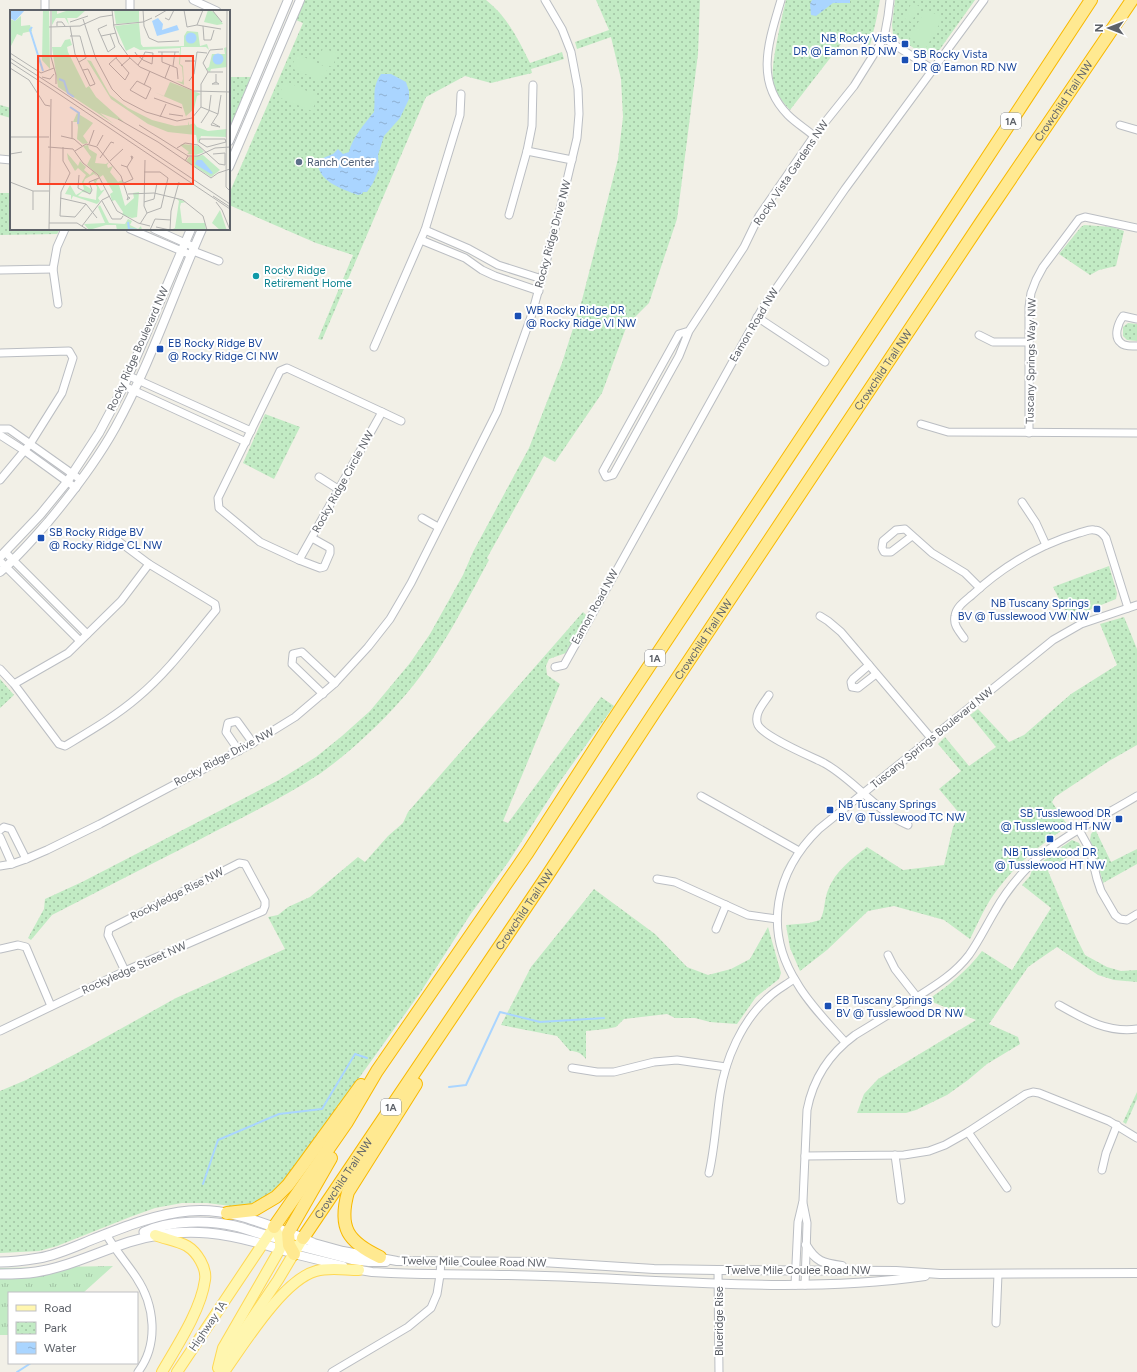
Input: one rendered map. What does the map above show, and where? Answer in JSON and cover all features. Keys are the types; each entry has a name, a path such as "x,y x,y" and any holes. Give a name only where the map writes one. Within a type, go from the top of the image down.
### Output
{"highway":[{"path":"1052,58 1057,39 1082,0"},
{"name":"1A","path":"268,1236 347,1122 377,1071 528,852 608,728 1091,0"},
{"name":"Crowchild Trail NW","path":"289,1243 480,976 982,221 1132,0"},
{"path":"380,1257 361,1247 353,1241 349,1235 344,1218 344,1206 348,1192 476,990 480,976"},
{"path":"227,1213 254,1210 276,1197 288,1185 359,1087 377,1071"},
{"path":"289,1243 337,1147 347,1122"}],"main road":[{"name":"Twelve Mile Coulee Road NW","path":"0,1262 40,1258 64,1251 129,1225 167,1214 190,1211 227,1213 268,1236 289,1243"},
{"path":"130,1242 146,1231 186,1222 216,1223 235,1226 289,1243 223,1348 219,1371"},
{"name":"Twelve Mile Coulee Road NW","path":"0,1274 37,1272 64,1265 114,1247 155,1235 193,1231 268,1236"},
{"path":"155,1235 187,1246 199,1258 205,1279 198,1304 162,1372"},
{"name":"Highway 1A","path":"177,1372 268,1236"},
{"name":"Crowchild Trail NW","path":"219,1371 278,1280 289,1243"},
{"path":"219,1371 276,1301 297,1280 316,1270 359,1270"}],"street":[{"path":"193,0 215,10"},
{"path":"230,139 288,0"},
{"path":"230,165 300,0"},
{"name":"Rocky Ridge Drive NW","path":"0,866 26,859 100,824 239,751 295,717 335,683 368,647 390,619 411,583 497,412 539,291 572,160 577,138 579,114 577,77 567,41 545,0"},
{"path":"781,0 768,53 767,71 770,88 778,104 789,116 814,136"},
{"path":"890,0 884,38 932,69"},
{"name":"Eamon Road NW","path":"555,667 564,665 757,317 845,189 984,0"},
{"name":"Rocky Vista Gardens NW","path":"689,331 678,334 603,471 606,477 613,475 679,356 689,331 744,247 759,216 814,136 854,86 884,38"},
{"path":"509,215 532,126 533,85"},
{"path":"374,347 423,236 460,115 461,94"},
{"path":"1120,125 1137,130"},
{"path":"526,151 572,160"},
{"path":"0,159 10,160"},
{"name":"Tuscany Springs Way NW","path":"1030,433 1030,300 1036,280 1043,267 1079,219 1085,217 1137,228"},
{"path":"58,304 53,269 57,247 65,230"},
{"path":"132,230 182,252 193,251"},
{"path":"156,230 185,243 193,251 219,261"},
{"name":"Rocky Ridge Boulevard NW","path":"2,554 40,515 67,482 100,433 129,376 191,230"},
{"name":"Rocky Ridge Boulevard NW","path":"2,567 14,560 37,535 76,488 106,443 139,381 202,230"},
{"path":"423,236 469,249 498,265 542,279"},
{"path":"423,236 465,258 482,270 539,291"},
{"path":"465,258 469,249"},
{"path":"495,276 498,265"},
{"path":"0,270 53,269"},
{"path":"1137,319 1123,316 1118,324 1117,337 1120,343 1126,346 1137,346"},
{"path":"757,317 825,362"},
{"path":"978,335 993,342 1029,342"},
{"path":"0,353 69,351 73,358 62,392 30,444 0,480"},
{"path":"312,538 330,548 330,553 324,567 320,568 299,560 260,542 219,508 218,498 280,371 287,368 402,420"},
{"path":"129,376 252,430"},
{"path":"124,386 246,442"},
{"name":"Rocky Ridge Circle NW","path":"299,560 382,412"},
{"path":"921,424 948,432 1137,433"},
{"path":"0,429 9,429 81,480"},
{"path":"0,435 76,488"},
{"path":"319,477 338,489"},
{"path":"1022,502 1036,523 1046,545"},
{"path":"422,518 438,527"},
{"path":"964,638 956,628 955,616 960,606 993,577 1046,545 1092,530 1101,532 1106,538 1128,608"},
{"path":"912,536 935,555 965,573 980,588"},
{"path":"0,669 14,684 59,744 65,746 103,723 139,696 168,668 216,610 215,604 149,564 113,537"},
{"path":"2,554 14,560 87,634"},
{"path":"14,684 68,652 121,601 149,564"},
{"path":"2,567 79,640"},
{"name":"Tuscany Springs Boulevard NW","path":"845,1042 803,993 784,959 781,947 777,919 780,896 784,880 799,851 819,829 1053,640 1081,624 1137,605"},
{"path":"820,616 835,626 931,738"},
{"path":"323,694 292,664 293,654 302,652 335,683"},
{"path":"869,665 853,678 851,682 852,686 858,688 876,674"},
{"path":"769,695 757,715 757,723 760,729 792,749 812,757 835,770 894,820 908,826"},
{"path":"239,751 226,732 228,723 237,721 253,743"},
{"path":"701,796 799,851"},
{"path":"795,1285 798,1222 803,1201 806,1121 814,1084 827,1061 845,1042 932,988 950,975 968,956 1002,899 1032,863 1055,845 1137,796"},
{"path":"0,830 4,827 11,829 26,859"},
{"path":"1079,830 1090,850 1101,891 1117,918 1127,920 1137,914"},
{"path":"0,837 12,864"},
{"name":"Rockyledge Rise NW","path":"126,971 108,935 109,929 238,863 244,864 265,901 265,906"},
{"path":"657,879 675,882 748,915 777,919"},
{"path":"716,929 726,905"},
{"name":"Rockyledge Street NW","path":"0,1031 126,971 263,911 265,906"},
{"path":"0,949 18,945 26,947 52,1006"},
{"path":"888,955 895,969 917,997"},
{"path":"709,1173 714,1150 720,1092 726,1068 738,1039 752,1015 769,996 794,979"},
{"path":"1059,1006 1091,1023 1116,1030 1137,1030"},
{"path":"572,1068 597,1072 614,1072 654,1062 677,1060 726,1068"},
{"path":"805,1156 913,1155 929,1151 945,1145 968,1132 1026,1094 1033,1092 1039,1093 1117,1125 1137,1138"},
{"path":"1102,1170 1106,1153 1117,1125"},
{"path":"968,1132 1007,1188"},
{"path":"895,1155 901,1200"},
{"path":"803,1201 807,1222 805,1285"},
{"path":"106,1234 137,1278 149,1303 153,1325 150,1347 142,1367 138,1372"},
{"path":"289,1243 352,1260 369,1262 397,1261"},
{"name":"Twelve Mile Coulee Road NW","path":"289,1243 314,1243 343,1251 397,1261 542,1262 654,1269 865,1270 940,1274 1137,1273"},
{"name":"Twelve Mile Coulee Road NW","path":"289,1243 359,1270 372,1272 440,1275 545,1276 718,1285 853,1284 940,1274"},
{"path":"806,1245 812,1255 824,1263 865,1270"},
{"path":"332,1372 408,1327 431,1308 437,1294 441,1261"},
{"name":"Blueridge Rise","path":"718,1270 719,1372"},
{"path":"996,1323 998,1274"}],"green space":[{"path":"304,0 486,0 506,21 530,63 562,52 564,59 531,69 532,73 491,83 465,76 426,97 322,340 318,339 353,255 316,243 230,205 230,192 303,23 296,20"},
{"path":"596,0 700,0 698,54 677,219 649,303 627,325 602,393 555,462 544,456 487,558 489,560 449,633 427,668 401,700 373,729 332,765 291,792 52,915 31,940 28,938 44,909 45,899 82,882 279,780 316,757 370,711 410,663 430,634 463,575 473,552 529,448 562,363 582,300 618,159 623,117 621,79 611,37 577,49 575,42 609,30"},
{"path":"786,0 880,0 869,49 848,35 790,110 778,95 773,81 773,65 776,46"},
{"path":"895,0 975,0 935,56 927,57 893,34 892,25"},
{"path":"912,2 920,7 911,22 904,18"},
{"path":"926,9 943,18 926,48 909,38"},
{"path":"323,48 338,54 332,67 318,61"},
{"path":"297,54 328,68 322,81 291,68"},
{"path":"230,77 252,77 230,129"},
{"path":"285,81 318,96 312,111 278,97"},
{"path":"0,105 10,108 10,118 0,115"},
{"path":"0,193 10,193 10,230 59,230 57,234 0,235"},
{"path":"1084,225 1112,227 1124,231 1116,266 1099,270 1090,275 1059,254"},
{"path":"1128,323 1137,324 1137,341 1127,340 1123,336 1123,327"},
{"path":"265,414 300,427 274,479 243,463"},
{"path":"1109,566 1117,593 1116,599 1069,618 1053,587"},
{"path":"583,612 587,616 566,653 549,659 546,666 547,675 560,684 503,821 508,823 601,697 614,706 561,780 509,861 470,915 420,993 305,1153 274,1192 255,1204 239,1207 207,1203 182,1203 155,1208 57,1246 39,1251 0,1253 0,1091 26,1080 79,1052 176,998 285,949 268,917 278,915 288,907 310,897 358,857 365,862 388,836 403,823 408,812"},
{"path":"1124,617 1137,649 1137,745 1109,761 1055,797 1052,802 1068,826 1030,855 1005,880 989,901 970,939 944,920 894,906 868,911 827,950 800,971 790,948 786,925 809,923 820,920 831,883 844,866 867,847 903,870 944,865 953,827 960,814 939,789 961,771 938,744 945,737 969,766 996,747 970,715 978,709 1009,742 1024,735 1071,694 1117,665 1100,624"},
{"path":"0,679 14,695 0,708"},
{"path":"1095,829 1111,862 1137,849 1137,864 1103,883 1090,840 1091,834"},
{"path":"1072,840 1079,843 1081,847 1048,871 1076,937 1085,955 1107,967 1121,971 1137,970 1137,982 1114,980 1098,975 1057,947 1028,967 989,1024 1018,1037 1020,1044 987,1064 947,1095 916,1110 906,1113 857,1113 864,1094 878,1079 976,1020 930,1001 929,999 957,977 982,951 1012,970 1051,908 1022,885 1030,876 1032,870"},
{"path":"594,889 655,934 687,967 708,975 731,969 750,959 768,927 781,973 779,979 756,997 737,1024 710,1022 695,1018 675,1018 667,1014 624,1019 616,1027 586,1031 586,1059 575,1051 570,1051 557,1036 501,1025 531,967"},
{"path":"1137,1092 1137,1099 1126,1124 1123,1122"},
{"path":"113,1266 84,1292 8,1292 8,1335 0,1335 0,1268"}],"water":[{"path":"812,0 850,0 850,3 833,3 816,16 811,15 810,4"},
{"path":"381,74 391,74 406,82 409,91 409,99 400,118 384,136 378,155 379,169 373,183 367,192 363,192 362,194 358,195 338,187 326,179 318,167 318,160 333,154 338,149 343,154 349,152 356,136 374,112 375,89"}],"waterway":[{"path":"449,1087 466,1085 500,1012 540,1022 604,1018"},
{"path":"203,1184 218,1140 279,1114 322,1109 355,1054 367,1058"},
{"path":"17,1372 29,1364"}],"place":[{"name":"NB Rocky Vista DR @ Eamon RD NW","path":"905,44"},
{"name":"SB Rocky Vista DR @ Eamon RD NW","path":"905,60"},
{"name":"Ranch Center","path":"299,162"},
{"name":"Rocky Ridge Retirement Home","path":"256,276"},
{"name":"WB Rocky Ridge DR @ Rocky Ridge VI NW","path":"518,316"},
{"name":"EB Rocky Ridge BV @ Rocky Ridge CI NW","path":"160,349"},
{"name":"SB Rocky Ridge BV @ Rocky Ridge CL NW","path":"41,538"},
{"name":"NB Tuscany Springs BV @ Tusslewood VW NW","path":"1097,609"},
{"name":"NB Tuscany Springs BV @ Tusslewood TC NW","path":"830,810"},
{"name":"SB Tusslewood DR @ Tusslewood HT NW","path":"1119,819"},
{"name":"NB Tusslewood DR @ Tusslewood HT NW","path":"1050,839"},
{"name":"EB Tuscany Springs BV @ Tusslewood DR NW","path":"828,1006"}]}
